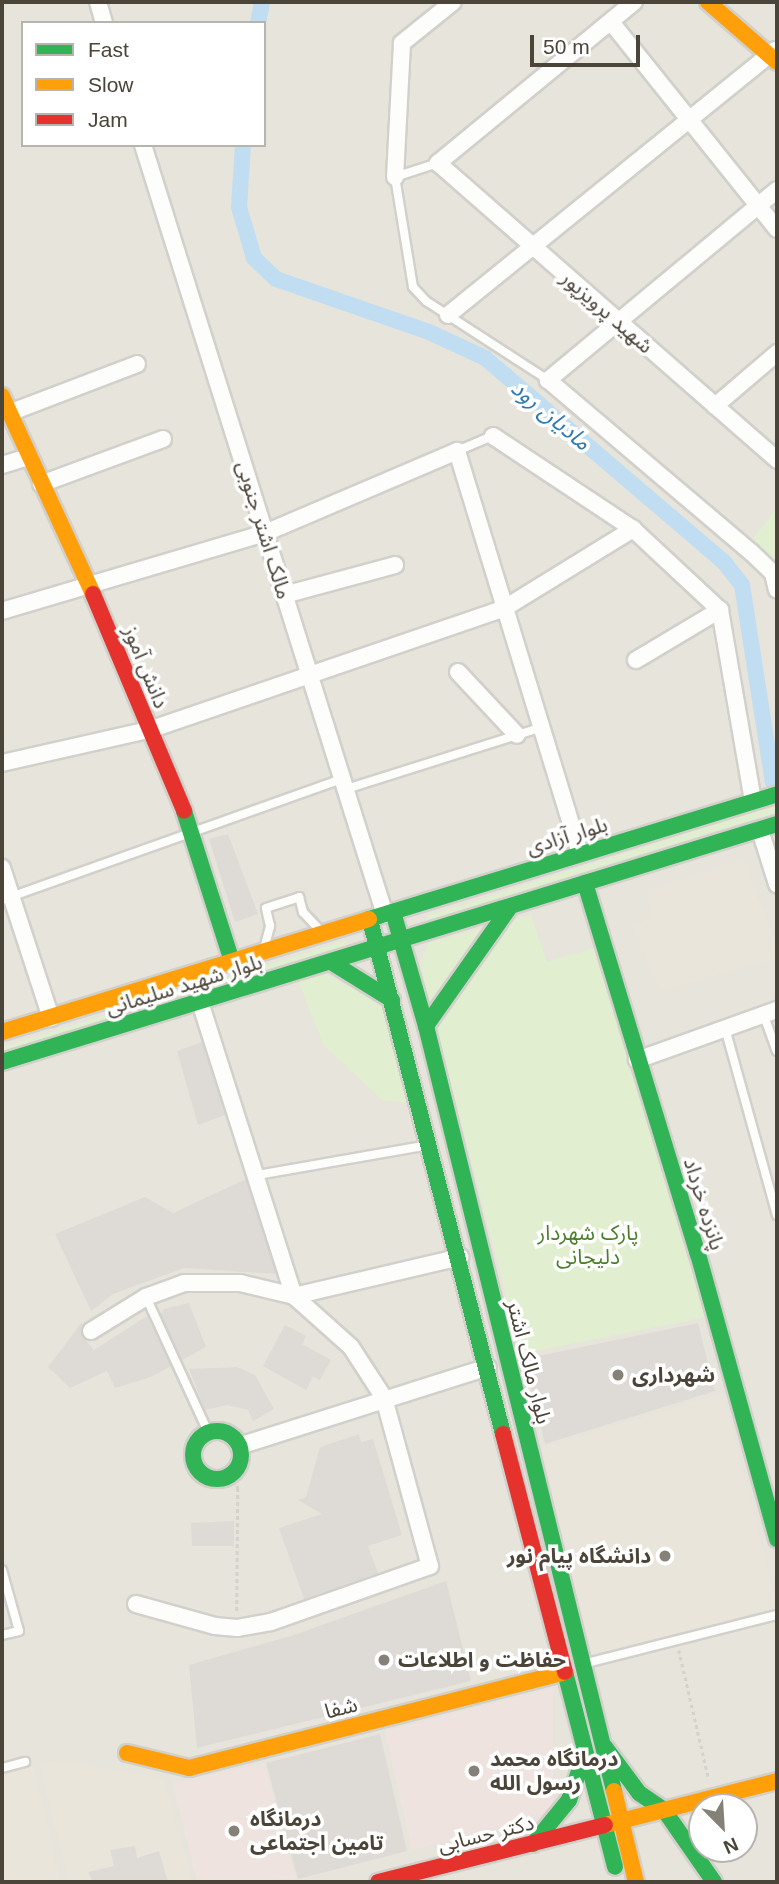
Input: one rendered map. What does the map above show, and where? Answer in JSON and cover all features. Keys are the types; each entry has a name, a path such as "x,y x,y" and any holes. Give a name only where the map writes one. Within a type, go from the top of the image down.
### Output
{"main road":[{"path":"708,2 775,55"},
{"name":"دانش آموز","path":"2,396 89,585 191,829 232,961"},
{"name":"بلوار آزادی","path":"383,916 777,794"},
{"path":"378,946 777,824"},
{"name":"پانزده خرداد","path":"585,883 698,1254 777,1539"},
{"path":"426,1026 510,907"},
{"name":"بلوار شهید سلیمانی","path":"2,1032 383,916"},
{"name":"بلوار مالک اشتر","path":"383,916 401,939 426,1026 446,1118 636,1882"},
{"name":"بلوار مالک اشتر","path":"383,916 378,946 426,1123 619,1882"},
{"name":"بلوار شهید سلیمانی","path":"2,1062 378,946"},
{"path":"331,961 393,1000"},
{"path":"426,1123 446,1118"},
{"path":"208,1432 230,1434 239,1446 240,1460 233,1472 212,1478 199,1471 193,1449 208,1432"},
{"name":"شفا","path":"127,1753 189,1768 565,1672"},
{"path":"577,1720 589,1727 595,1715"},
{"path":"603,1745 639,1793 664,1810 708,1880"},
{"path":"533,1844 569,1800 585,1754"},
{"name":"دکتر حسابی","path":"732,1793 777,1781"},
{"name":"دکتر حسابی","path":"378,1882 688,1804"}],"street":[{"path":"98,2 103,21"},
{"path":"395,177 402,43 453,2"},
{"path":"438,163 634,2"},
{"path":"611,22 777,229"},
{"path":"448,315 689,120 775,55"},
{"name":"مالک اشتر جنوبی","path":"144,147 383,916"},
{"name":"شهید پرویزپور","path":"438,163 777,460"},
{"path":"777,190 548,380 751,552 773,573 777,590"},
{"path":"715,406 777,353"},
{"path":"9,413 137,364"},
{"path":"493,436 633,529 720,610 753,801"},
{"path":"41,484 163,439"},
{"path":"2,611 265,533 457,451 503,609 580,854"},
{"path":"2,465 29,457"},
{"path":"2,763 149,730 503,609 633,529"},
{"path":"284,595 395,565"},
{"path":"636,660 720,610"},
{"path":"458,672 517,735"},
{"path":"760,830 777,884"},
{"path":"2,868 6,898 51,1018"},
{"path":"136,1604 215,1626 237,1628 271,1622 430,1566 384,1398 351,1347 294,1296 200,1002"},
{"path":"637,1060 770,1013"},
{"path":"91,1331 146,1297 184,1283 240,1283 294,1296 460,1257"},
{"path":"239,1446 488,1367"}],"lane":[{"path":"438,163 395,177 413,287 448,315 548,380"},
{"path":"457,451 493,436"},
{"path":"6,898 191,829 540,728"},
{"path":"263,952 270,926 265,908 299,897 303,912 323,934"},
{"path":"770,1013 777,1051"},
{"path":"725,1028 777,1215"},
{"path":"257,1175 431,1145"},
{"path":"146,1297 208,1432"},
{"path":"2,1570 19,1630 2,1635"},
{"path":"583,1664 777,1615"},
{"path":"2,1768 25,1762"}],"path":[{"path":"233,1472 238,1488 237,1628"},
{"path":"677,1640 712,1793"}],"shaded area":[{"path":"2,2 777,2 777,1882 2,1882"},
{"path":"744,859 777,946 777,958 662,990 631,926 653,917 645,892"},
{"name":"دانشگاه پیام نور","path":"723,1393 777,1607 593,1655 538,1449"},
{"name":"درمانگاه محمد رسول الله","path":"553,1688 553,1812 412,1850 385,1731"},
{"path":"27,1759 33,1764 60,1882 2,1882 2,1765"},
{"path":"61,1761 164,1779 192,1882 69,1882 40,1765"},
{"name":"درمانگاه تامین اجتماعی","path":"264,1763 296,1879 197,1882 173,1783"}],"green space":[{"path":"777,508 777,564 752,540"},
{"path":"777,805 777,812 427,921 426,916"},
{"name":"پارک شهردار دلیجانی","path":"531,915 547,962 594,948 706,1317 521,1354 420,964 428,943"},
{"path":"347,940 348,947 2,1052 2,1047"},
{"path":"326,974 382,1004 411,1103 382,1100 323,1044 298,981"}],"building":[{"path":"228,834 258,914 235,922 209,839"},
{"path":"202,1042 225,1115 198,1125 177,1051"},
{"path":"246,1179 276,1274 184,1268 113,1294 91,1311 55,1234 145,1197 173,1213"},
{"path":"189,1303 206,1347 182,1360 161,1314 164,1309"},
{"path":"147,1316 171,1366 151,1377 115,1388 107,1371 70,1388 48,1367 82,1322 82,1336 94,1350"},
{"name":"شهرداری","path":"698,1323 715,1391 545,1444 524,1359"},
{"path":"285,1325 306,1336 302,1344 331,1360 320,1380 313,1377 306,1390 263,1366"},
{"path":"237,1367 255,1375 274,1409 253,1421 248,1410 227,1405 205,1410 189,1369"},
{"path":"359,1434 361,1442 373,1439 402,1535 368,1546 378,1573 304,1599 279,1528 322,1514 298,1500 306,1497 320,1447"},
{"path":"234,1521 234,1546 192,1546 191,1523"},
{"name":"حفاظت و اطلاعات","path":"446,1581 471,1681 197,1748 189,1665 294,1635"},
{"path":"380,1734 407,1851 298,1879 266,1763"},
{"path":"135,1846 137,1858 159,1851 168,1882 93,1882 88,1872 114,1866 110,1850"}],"waterway":[{"name":"مادیان رود","path":"258,21 262,2"},
{"name":"مادیان رود","path":"243,147 239,207 254,258 276,279 429,332 485,358 724,562 742,585 773,783"}],"traffic: fast":[{"path":"369,919 777,794"},
{"path":"184,811 232,961"},
{"path":"2,1062 777,824"},
{"path":"585,883 698,1254 777,1539"},
{"path":"426,1026 510,907"},
{"path":"393,912 426,1026 614,1791"},
{"path":"370,920 503,1434"},
{"path":"331,962 392,1000"},
{"path":"217,1431 234,1438 241,1455 234,1472 217,1479 200,1472 193,1455 200,1438 217,1431"},
{"path":"565,1672 615,1867"},
{"path":"605,1747 639,1793 664,1810 714,1882"},
{"path":"533,1844 569,1800 585,1754"}],"traffic: slow":[{"path":"708,2 777,62"},
{"path":"2,396 93,594"},
{"path":"2,1032 369,919"},
{"path":"127,1753 189,1768 565,1672"},
{"path":"605,1825 777,1781"},
{"path":"614,1791 636,1882"}],"traffic: jam":[{"path":"93,594 184,811"},
{"path":"503,1434 565,1672"},
{"path":"378,1882 605,1825"}],"place":[{"name":"شهرداری","path":"618,1375"},
{"name":"دانشگاه پیام نور","path":"665,1556"},
{"name":"حفاظت و اطلاعات","path":"384,1660"},
{"name":"درمانگاه محمد رسول الله","path":"474,1771"},
{"name":"درمانگاه تامین اجتماعی","path":"234,1831"}]}
